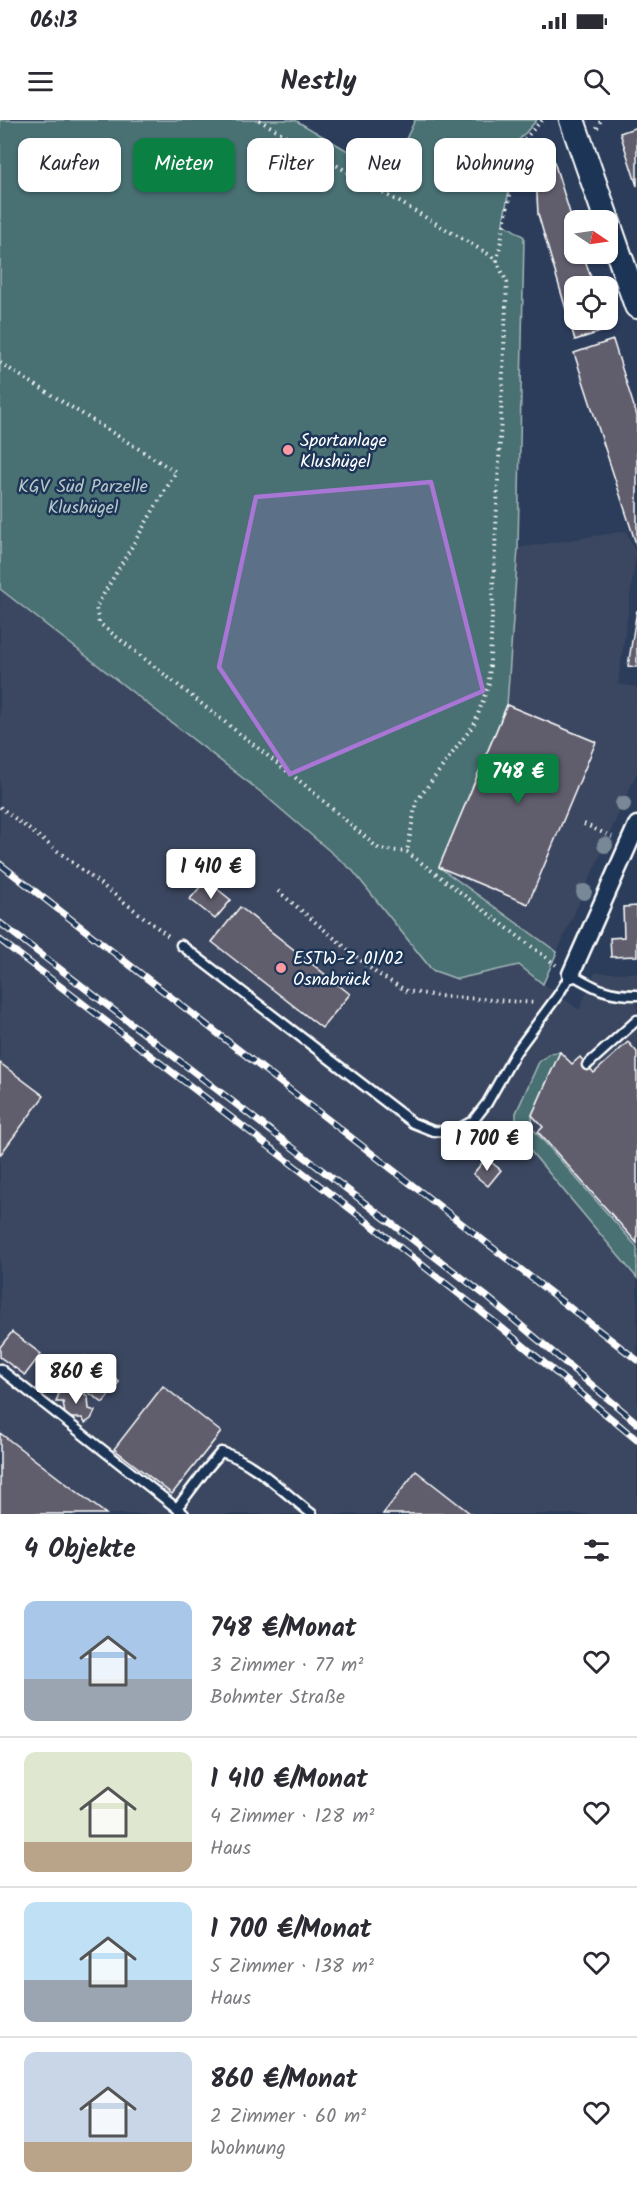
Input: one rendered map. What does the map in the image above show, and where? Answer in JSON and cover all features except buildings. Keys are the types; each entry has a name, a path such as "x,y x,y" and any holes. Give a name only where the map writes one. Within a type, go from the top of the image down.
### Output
{"main road":[{"path":"572,120 637,306"}],"street":[{"path":"571,974 637,825"}],"lane":[{"path":"181,945 413,1123 433,1131 453,1132 473,1121 487,1103 516,1052 571,974 601,991 615,995 637,995"},
{"path":"586,1065 637,1020"},
{"path":"0,1369 180,1511 205,1471 221,1452 248,1464 312,1514"}],"path":[{"path":"259,120 497,261 507,283 489,683 475,723 416,802 407,852"},
{"path":"497,261 520,144 542,120"},
{"path":"0,363 176,472 96,607 99,624 306,786 379,849 407,852 571,974"},
{"path":"0,807 181,945"},
{"path":"584,824 613,837"},
{"path":"278,891 376,973 407,991 438,996 551,1004"}],"highlighted area":[{"path":"431,482 483,691 290,774 219,667 256,497"}],"shaded area":[{"path":"626,531 636,554 618,684 637,687 637,772 557,952 439,867 507,705 518,548"},
{"path":"0,589 262,793 353,871 432,970 457,979 519,965 579,1010 595,973 637,973 637,1247 533,1129 532,1115 560,1053 539,1062 516,1113 516,1129 528,1148 637,1278 637,1514 0,1514"}],"green space":[{"name":"Sportanlage Klushügel","path":"0,120 295,120 326,138 247,138 247,192 334,192 334,143 346,150 346,192 422,192 422,138 406,138 415,120 537,120 521,138 434,138 434,192 509,192 503,223 524,237 518,548 507,705 439,867 557,952 543,984 519,965 457,979 432,970 353,871 262,793 0,589"},
{"path":"560,1052 532,1115 533,1129 637,1247 637,1278 528,1148 516,1129 516,1113 539,1062 551,1053"}],"railway":[{"path":"0,864 637,1360"},
{"path":"0,923 486,1296 637,1423"},
{"path":"0,940 383,1234 502,1328 637,1440"}],"place":[{"name":"Sportanlage Klushügel","path":"288,450"},
{"name":"ESTW-Z 01/02 Osnabrück","path":"281,968"}],"park label":[{"name":"KGV Süd Parzelle Klushügel","path":"83,496"}]}
